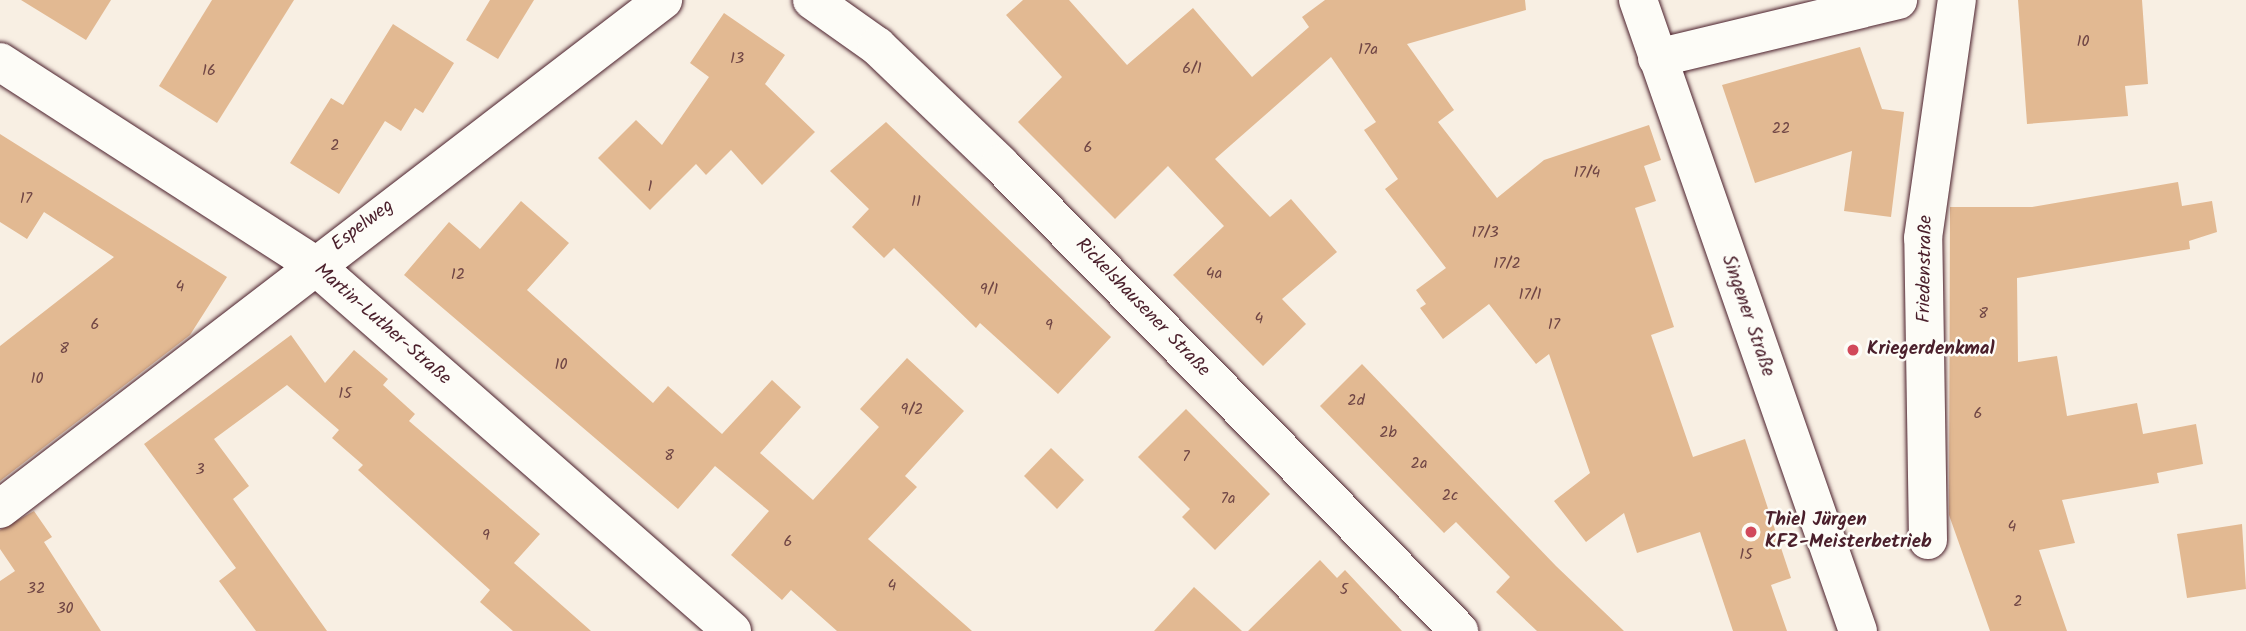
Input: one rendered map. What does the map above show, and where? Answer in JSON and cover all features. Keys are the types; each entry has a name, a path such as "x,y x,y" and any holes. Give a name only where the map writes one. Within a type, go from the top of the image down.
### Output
{"street":[{"name":"Espelweg","path":"0,509 313,264 663,0"},
{"name":"Rickelshausener Straße","path":"812,0 877,46 1000,164 1458,631"},
{"name":"Singener Straße","path":"1638,0 1858,631"},
{"path":"1657,58 1898,0"},
{"name":"Friedenstraße","path":"1928,540 1923,239 1957,0"},
{"name":"Martin-Luther-Straße","path":"0,62 313,264 732,631"}],"building":[{"path":"21,0 111,0 86,40"},
{"path":"212,0 294,0 217,123 159,86"},
{"path":"490,0 534,0 498,59 466,40"},
{"path":"1023,0 1069,0 1127,65 1193,8 1252,77 1309,27 1302,17 1325,0 1525,0 1526,10 1407,44 1454,110 1438,122 1497,198 1544,160 1649,125 1661,160 1644,166 1656,201 1635,208 1674,327 1651,335 1693,457 1745,439 1791,578 1771,585 1787,631 1733,631 1700,532 1637,553 1624,513 1586,542 1554,501 1590,473 1549,354 1536,364 1489,304 1443,339 1420,308 1426,304 1416,290 1446,268 1385,189 1398,179 1364,130 1376,122 1331,57 1215,159 1270,217 1291,199 1337,252 1282,299 1306,324 1263,366 1173,275 1224,226 1168,166 1115,219 1018,122 1062,77 1006,15"},
{"path":"2018,0 2142,0 2148,84 2125,86 2128,116 2027,124"},
{"path":"724,13 785,55 765,84 815,132 762,185 731,150 706,175 696,164 650,210 598,158 636,120 662,145 709,77 690,63"},
{"path":"393,24 454,63 423,113 415,108 401,131 385,121 339,194 290,163 331,98 343,105"},
{"path":"1860,47 1882,109 1904,112 1891,217 1844,211 1852,151 1755,183 1722,85"},
{"path":"886,122 1111,337 1058,394 980,323 976,328 894,248 884,258 852,227 869,209 830,171"},
{"path":"0,134 227,277 190,335 0,481 0,346 114,257 44,212 27,239 0,222"},
{"path":"2178,182 2182,206 2212,201 2217,232 2189,241 2190,249 2017,278 2018,362 2057,356 2067,416 2137,403 2143,434 2196,424 2203,464 2157,473 2159,483 2062,500 2075,543 2039,550 2067,631 1990,631 1949,515 1950,207 2032,207"},
{"path":"521,201 569,243 527,290 653,403 668,386 722,434 772,380 801,407 760,453 813,500 879,427 860,409 907,358 964,411 905,476 917,487 868,539 972,631 837,631 791,590 782,600 731,555 769,511 715,466 678,509 404,275 449,222 480,249"},
{"path":"291,335 325,383 354,350 388,379 383,385 415,414 409,421 540,534 514,563 591,631 513,631 480,602 490,590 358,470 363,465 332,438 339,430 287,385 214,439 249,486 233,499 327,631 256,631 219,581 236,568 144,444"},
{"path":"1362,364 1556,566 1624,631 1537,631 1496,592 1510,577 1456,522 1444,533 1320,406"},
{"path":"1186,409 1270,494 1215,550 1182,517 1190,509 1138,457"},
{"path":"1051,448 1084,480 1057,509 1024,476"},
{"path":"34,511 52,537 44,542 101,631 0,631 0,581 15,571 0,549 0,530"},
{"path":"2242,524 2246,589 2187,598 2177,534"},
{"path":"1320,560 1337,578 1345,570 1402,631 1248,631"},
{"path":"1194,587 1242,631 1154,631"}],"place":[{"name":"Kriegerdenkmal","path":"1853,350"},
{"name":"Thiel Jürgen KFZ-Meisterbetrieb","path":"1751,532"}]}
